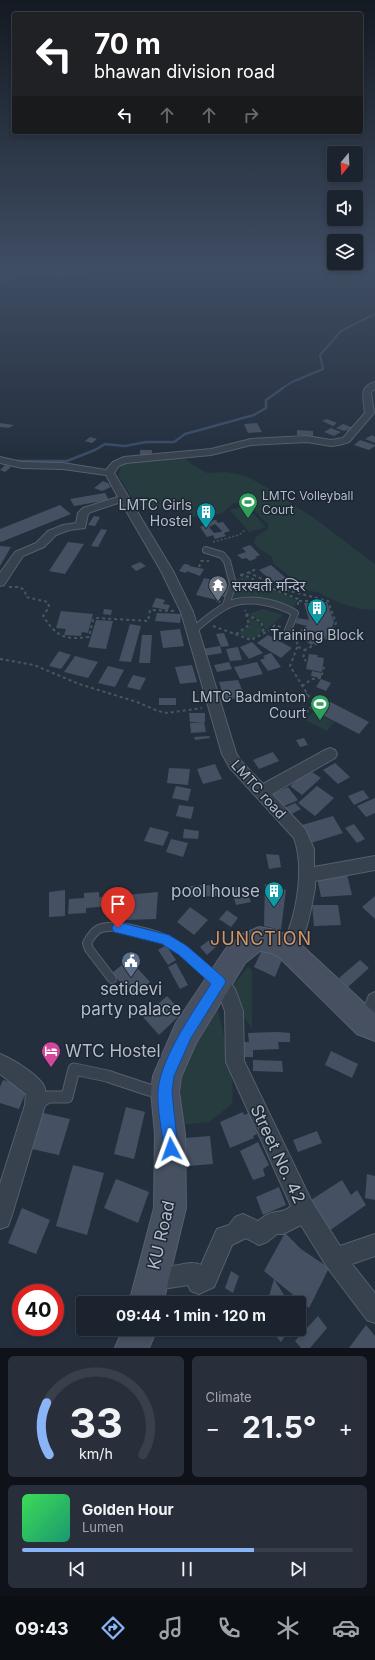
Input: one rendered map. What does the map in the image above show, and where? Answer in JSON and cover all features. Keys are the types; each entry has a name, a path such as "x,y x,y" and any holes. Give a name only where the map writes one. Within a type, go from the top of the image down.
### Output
{"street":[{"path":"0,460 31,466 63,466 109,473 116,464 124,460 211,452 251,442 307,439 331,443 339,442 346,440 370,413 367,392 368,389 375,385"},
{"name":"LMTC road","path":"109,473 168,571 187,612 229,754 235,764 300,834 306,849 307,888 294,936 287,948"},
{"path":"2,585 19,554 40,545 52,533 67,527 81,526 83,513 87,510 124,498"},
{"path":"262,792 330,754"},
{"path":"307,875 375,863"},
{"name":"KU Road","path":"147,1296 152,1273 170,1208 172,1165 165,1092 167,1076 186,1033 236,955 252,942 259,939 276,942 287,948 372,1018"},
{"name":"Street No. 42","path":"219,982 229,995 234,1011 235,1062 303,1208 335,1259 375,1312"},
{"path":"0,1064 10,1068 36,1090 35,1105 0,1218"},
{"path":"152,1273 169,1276 194,1273 199,1283 206,1278 225,1237 236,1233 243,1225 259,1234 273,1223 283,1223 298,1215 303,1208"},
{"path":"335,1259 375,1245"},
{"path":"132,1348 137,1336"}],"lane":[{"path":"206,550 222,555 227,561 233,584 226,605"},
{"path":"193,630 226,605 242,600 260,602 288,609 294,614 294,618 288,630"},
{"path":"112,978 89,949 87,943 91,935 100,928 118,928 164,939 183,950 219,982"},
{"path":"35,1105 48,1097 66,1097 74,1069 107,1076 149,1090 165,1092"}],"path":[{"path":"206,550 206,543 239,535 244,530"},
{"path":"257,569 240,575 249,577 266,586 298,599 299,601 313,600 314,598"},
{"path":"248,572 273,586 297,594 328,601 336,623 330,636 305,650 303,658 306,661"},
{"path":"2,585 20,587 25,591 26,597 48,602 49,607 43,616 60,636 64,638 89,637 94,620 97,618 148,621 150,610 187,612"},
{"path":"236,634 249,625 242,600"},
{"path":"294,614 299,601"},
{"path":"246,614 261,622 264,633"},
{"path":"204,622 252,640 275,625 288,630 298,642 298,647 290,666 310,698"},
{"path":"298,647 305,650"},
{"path":"0,659 34,665 79,684 137,702 158,711 172,712 215,706"},
{"path":"302,686 312,679 321,678 324,667"},
{"path":"307,694 301,695 304,709 309,712"}],"green space":[{"path":"183,456 193,465 207,473 227,472 246,476 261,484 314,518 375,564 375,610 360,609 340,603 317,592 295,589 283,585 283,582 288,578 288,575 274,564 271,556 259,549 254,542 256,537 268,529 268,524 252,507 241,503 234,503 222,513 204,518 193,517 191,513 184,511 171,511 159,508 146,509 136,505 118,475 122,465 127,462"},
{"name":"LMTC Volleyball Court","path":"246,506 266,527 249,532 230,510"},
{"path":"243,577 297,600 294,608 249,596 234,598 235,579"},
{"path":"263,609 283,615 265,631 261,622 248,614"},
{"path":"248,617 255,620 262,627 263,632 251,639 238,634 250,625"},
{"name":"LMTC Badminton Court","path":"313,712 334,722 327,731 305,720"},
{"path":"248,967 252,970 252,1028 240,1011 232,986"},
{"path":"214,1008 218,1010 229,1057 233,1093 232,1104 209,1122 181,1125 177,1107 180,1069"}],"building":[{"path":"327,419 337,423 333,426 322,421"},
{"path":"0,423 14,425 9,428 0,427"},
{"path":"257,423 262,432 248,433 244,424"},
{"path":"343,424 354,428 349,432 346,431 350,428 344,431 336,428"},
{"path":"331,428 341,432 334,436 324,432"},
{"path":"297,430 313,431 313,436 297,435"},
{"path":"372,435 375,437 375,443 365,439"},
{"path":"90,437 97,439 92,443 85,441"},
{"path":"360,440 375,446 369,450 354,445"},
{"path":"140,450 152,450 152,455 140,455"},
{"path":"5,465 11,467 5,472 0,470"},
{"path":"103,481 108,483 111,487 102,491 94,488"},
{"path":"105,493 109,500 74,506 70,499"},
{"path":"60,505 71,514 1,542 0,541 0,529"},
{"path":"94,516 100,517 95,526 88,525"},
{"name":"LMTC Girls Hostel","path":"216,520 218,523 223,522 230,531 224,533 226,536 215,539 213,535 207,537 200,527 206,525 204,522","holes":["215,524 222,531 214,533 209,527"]},
{"path":"101,529 107,530 98,547 91,546"},
{"path":"68,542 84,544 65,574 49,571"},
{"path":"250,545 260,555 255,557 257,558 250,561 246,558 242,559 237,555 246,552 242,548"},
{"path":"0,546 11,547 0,566"},
{"path":"140,562 146,566 136,571 131,566"},
{"path":"184,564 204,569 200,576 187,571 186,573 179,571"},
{"path":"271,565 286,578 274,583 259,570"},
{"path":"204,578 227,583 225,587 229,588 225,597 221,596 219,600 221,601 220,603 216,602 217,600 196,595"},
{"path":"156,598 165,600 163,604 170,605 168,610 152,607"},
{"name":"Training Block","path":"327,602 334,622 329,635 311,645 296,633 307,626 295,623 298,618 309,620 304,603"},
{"path":"104,609 112,610 111,615 103,614"},
{"path":"61,611 93,614 88,633 82,632 81,636 64,635 66,629 56,628"},
{"path":"157,613 181,614 180,623 155,621"},
{"path":"96,620 113,621 106,649 88,647"},
{"path":"130,624 141,626 131,662 119,661"},
{"path":"180,629 184,646 163,648 160,631"},
{"path":"224,633 229,646 221,647 216,634"},
{"path":"142,635 152,635 150,663 139,663"},
{"path":"268,635 292,648 281,658 257,643"},
{"path":"252,642 263,653 249,659 240,647"},
{"path":"220,646 222,653 204,656 202,649"},
{"path":"238,647 242,660 230,661 226,649"},
{"path":"59,651 71,655 61,669 49,666"},
{"path":"271,653 281,667 268,671 260,660 265,658 263,656"},
{"path":"309,654 318,655 317,657 324,658 322,672 306,669"},
{"path":"75,656 98,662 88,678 64,672"},
{"path":"229,662 232,669 217,672 214,665"},
{"path":"257,662 263,674 240,679 234,667"},
{"path":"192,665 197,682 180,684 175,667"},
{"path":"108,666 124,670 115,687 98,683"},
{"path":"312,671 321,673 321,678 311,676"},
{"path":"133,675 146,678 140,690 127,687"},
{"path":"321,679 331,683 326,691 316,687"},
{"path":"238,680 245,697 225,700 219,682"},
{"path":"319,696 369,722 359,734 309,708"},
{"path":"159,698 176,698 176,705 159,705"},
{"path":"189,713 205,713 205,722 190,722"},
{"path":"204,722 206,732 191,733 190,723"},
{"path":"209,736 210,738 195,740 194,737"},
{"path":"304,738 308,745 300,747 296,740"},
{"path":"273,752 279,761 259,769 253,760"},
{"path":"335,763 350,777 338,784 323,770"},
{"path":"215,764 222,779 203,784 197,769"},
{"path":"169,768 190,769 188,785 167,783"},
{"path":"309,770 321,778 302,795 290,786"},
{"path":"176,786 191,789 188,801 172,798"},
{"path":"317,786 334,798 315,816 298,803"},
{"path":"288,787 298,800 280,808 269,795"},
{"path":"363,790 369,798 354,805 348,796"},
{"path":"375,798 375,813 366,817 357,806"},
{"path":"295,803 301,809 288,816 282,809"},
{"path":"179,805 194,807 191,819 176,816"},
{"path":"333,816 343,833 311,843 302,825"},
{"path":"354,824 365,839 357,843 345,828"},
{"path":"150,827 169,832 163,846 144,841"},
{"path":"184,829 199,831 198,839 183,838"},
{"path":"171,839 188,843 183,857 166,852"},
{"path":"266,854 279,855 281,867 269,869"},
{"path":"347,875 352,895 321,897 317,877"},
{"name":"pool house","path":"265,884 286,890 281,930 264,926"},
{"path":"217,885 217,896 190,897 190,886"},
{"path":"245,886 251,902 236,905 231,888"},
{"path":"65,890 65,916 49,917 49,892"},
{"path":"99,892 99,897 111,896 111,906 86,908 86,913 68,914 69,899 84,898 84,893"},
{"path":"158,892 156,919 125,920 125,895"},
{"path":"375,896 375,919 362,907"},
{"path":"312,905 338,905 341,925 314,926"},
{"path":"190,907 208,920 194,935 177,922"},
{"path":"227,910 238,918 231,927 219,919"},
{"path":"212,938 218,945 207,955 200,947"},
{"path":"166,945 176,960 168,965 158,950"},
{"path":"263,948 283,957 275,977 254,967"},
{"name":"setidevi party palace","path":"129,959 150,982 133,997 112,973"},
{"path":"360,960 369,968 348,987 339,978"},
{"path":"176,963 188,985 180,989 168,967"},
{"path":"167,996 179,1009 174,1013 178,1017 159,1035 143,1017"},
{"path":"248,1033 290,1033 290,1042 278,1042 279,1049 253,1050 253,1057 243,1057 243,1042 249,1042"},
{"path":"331,1051 358,1064 352,1078 325,1065"},
{"path":"253,1060 282,1061 283,1072 253,1071"},
{"path":"3,1080 28,1087 19,1109 0,1103 0,1087"},
{"path":"126,1107 145,1112 134,1159 114,1154"},
{"path":"243,1112 244,1115 249,1113 257,1134 253,1136 254,1138 230,1148 220,1122"},
{"path":"43,1113 70,1119 59,1155 32,1149"},
{"path":"317,1131 322,1143 298,1152 293,1140"},
{"path":"210,1136 213,1164 187,1166 185,1138"},
{"path":"258,1142 269,1165 263,1169 265,1176 253,1180 240,1151"},
{"path":"73,1165 104,1173 87,1235 56,1226"},
{"path":"367,1174 375,1176 375,1200 365,1198"},
{"path":"116,1179 149,1192 138,1223 104,1208"},
{"path":"342,1180 351,1195 357,1190 366,1205 329,1231 311,1200"},
{"path":"279,1187 286,1205 263,1215 256,1197"},
{"path":"22,1208 50,1220 36,1254 8,1243"},
{"path":"285,1233 301,1249 329,1268 309,1308 306,1306 306,1296 294,1296 264,1271"},
{"path":"231,1271 239,1276 233,1293 225,1288"},
{"path":"274,1279 285,1296 269,1296"},
{"path":"318,1316 327,1328 310,1348 301,1348 295,1341 300,1336 306,1336 306,1329"},
{"path":"366,1325 375,1336 375,1348 349,1348"},
{"path":"275,1336 285,1336 281,1342"}],"waterway":[{"path":"281,389 292,382 323,369 320,355 341,331 345,329"},
{"path":"16,461 67,461 95,450 105,444 125,446 146,442 174,442 185,434 254,415 266,408 266,400 283,388"}],"place":[{"name":"LMTC Volleyball Court","path":"248,519"},
{"name":"LMTC Girls Hostel","path":"206,529"},
{"name":"सरस्वती मन्दिर","path":"218,602"},
{"name":"Training Block","path":"317,625"},
{"name":"LMTC Badminton Court","path":"320,721"},
{"name":"pool house","path":"274,908"},
{"name":"setidevi party palace","path":"131,978"},
{"name":"WTC Hostel","path":"51,1068"}],"district":[{"name":"JUNCTION","path":"261,938"}],"route":[{"path":"118,928 153,935 164,939 183,950 219,982 186,1033 167,1076 165,1092 171,1149"}]}
